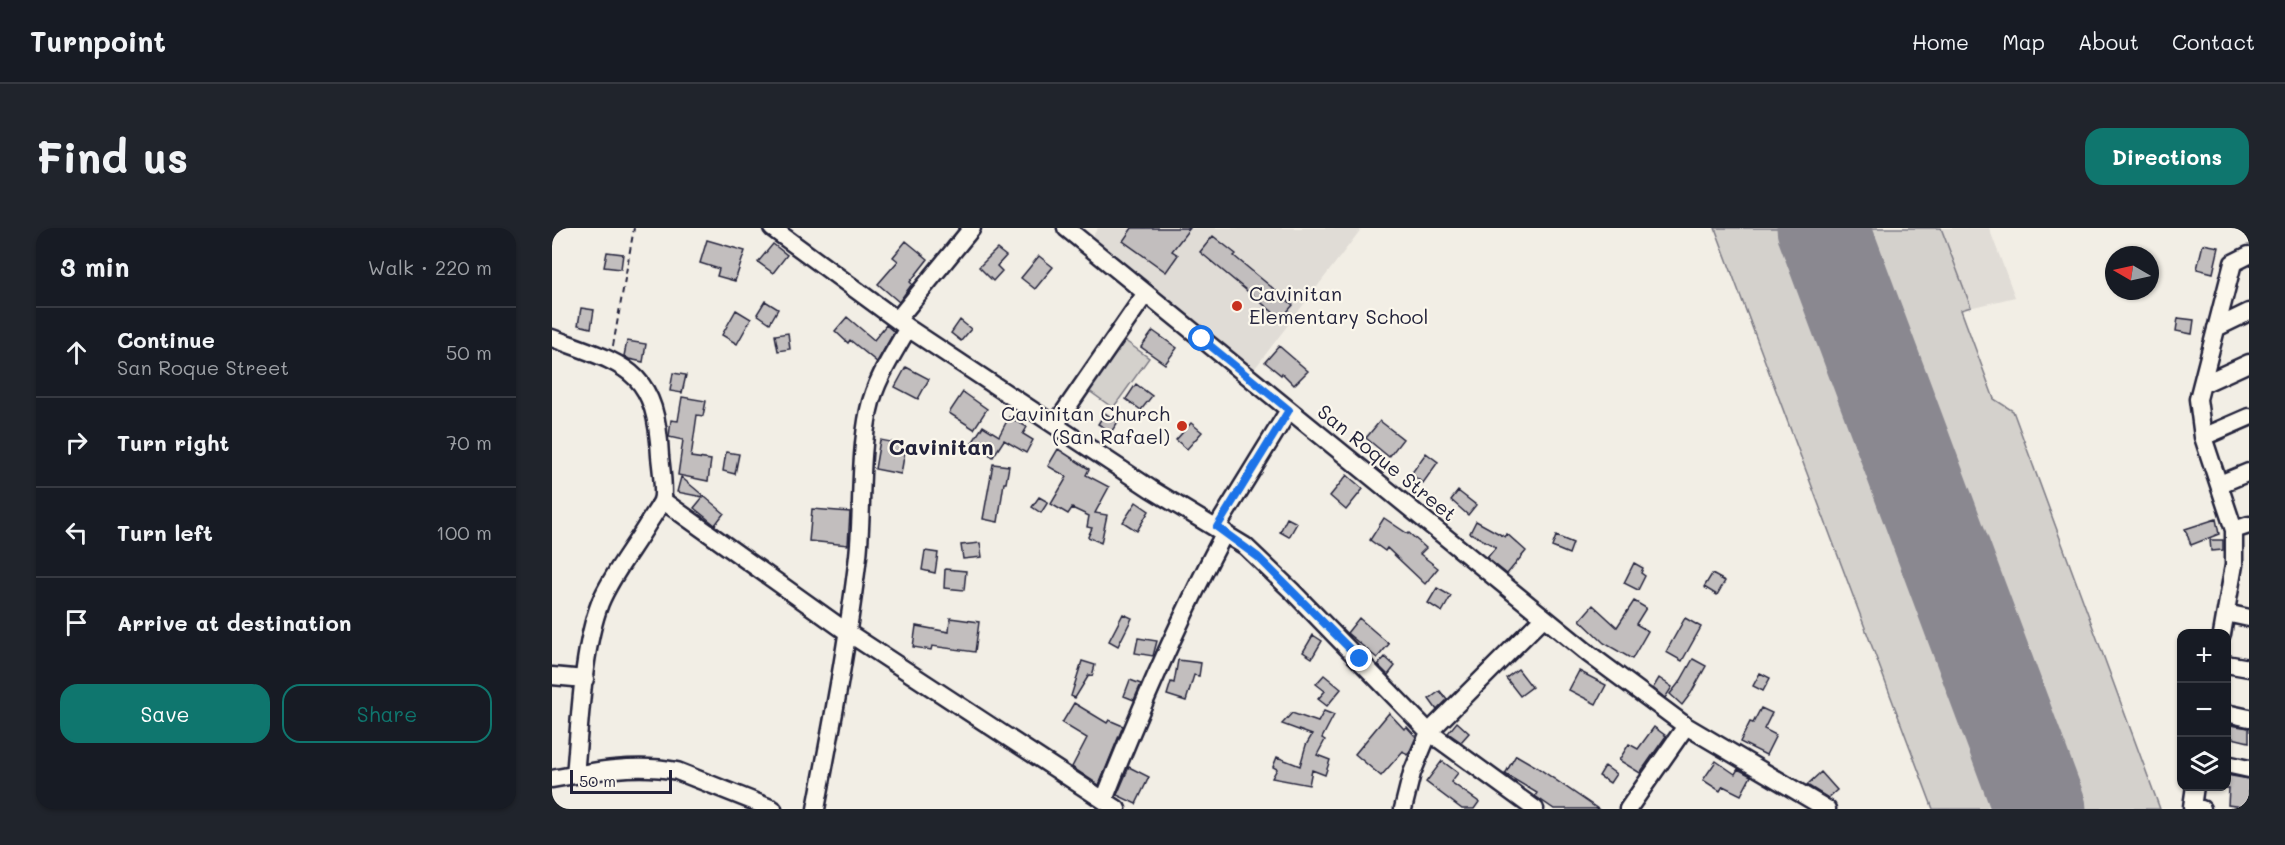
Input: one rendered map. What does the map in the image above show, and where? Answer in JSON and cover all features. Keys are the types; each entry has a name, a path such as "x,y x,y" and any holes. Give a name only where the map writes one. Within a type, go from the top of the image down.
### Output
{"street":[{"path":"772,228 902,324 1151,489 1221,530 1258,557 1429,732 1535,809"},
{"path":"816,809 858,555 865,438 869,409 902,324 972,228"},
{"name":"San Roque Street","path":"1066,228 1589,654 1686,726 1827,809"},
{"path":"2223,629 2242,566 2241,528 2220,484 2203,437 2197,409 2233,263 2249,255"},
{"path":"1055,425 1146,293"},
{"path":"2216,328 2249,312"},
{"path":"552,338 610,359 623,365 637,377 654,409 658,429 662,500 601,602 592,630 575,775"},
{"path":"2203,384 2249,363"},
{"path":"662,500 847,632 1110,805 1137,718 1176,629 1221,530 1289,410"},
{"path":"2203,437 2249,417"},
{"path":"2220,484 2249,472"},
{"path":"2226,613 2249,618"},
{"path":"1403,809 1412,773 1429,732 1543,618"},
{"path":"2231,665 2249,668"},
{"path":"552,676 585,679"},
{"path":"2231,714 2249,718"},
{"path":"1628,809 1686,726"},
{"path":"2231,765 2249,769"},
{"path":"552,779 623,768 661,768 677,771 773,809"},
{"path":"2194,791 2192,807 2202,809"}],"path":[{"path":"610,359 634,228"}],"shaded area":[{"name":"Cavinitan Elementary School","path":"1098,228 1362,228 1252,372 1090,240"},
{"path":"1715,228 1989,228 2015,297 1961,310 1994,399 2013,411 2160,809 1933,809"},
{"path":"1715,228 1784,228 1997,809 1933,809"},
{"path":"1862,228 1941,228 1971,307 1961,310 1994,399 2013,411 2160,809 2082,809"},
{"path":"1124,340 1149,358 1113,408 1088,390"}],"building":[{"path":"1132,228 1190,228 1172,251 1178,255 1166,272 1123,241"},
{"path":"1213,236 1293,305 1281,319 1200,252"},
{"path":"707,240 745,251 735,281 717,276 719,269 700,263"},
{"path":"906,241 928,259 910,282 912,284 899,302 878,284 898,261 893,257"},
{"path":"773,244 787,255 773,273 758,262"},
{"path":"2203,244 2219,247 2213,273 2197,269"},
{"path":"997,249 1006,256 997,266 1002,271 993,281 979,267"},
{"path":"607,252 623,254 621,269 604,267"},
{"path":"1039,256 1053,267 1035,289 1021,278"},
{"path":"765,301 778,309 770,323 757,314"},
{"path":"581,308 594,310 591,328 578,325"},
{"path":"736,310 751,319 737,344 722,335"},
{"path":"847,317 874,340 886,325 894,332 877,362 850,340 848,343 835,331"},
{"path":"2178,318 2194,320 2192,334 2176,331"},
{"path":"960,320 971,329 961,341 951,333"},
{"path":"1153,331 1177,348 1165,364 1141,347"},
{"path":"788,333 790,349 778,351 775,335"},
{"path":"627,341 646,344 643,362 624,356"},
{"path":"1279,346 1308,371 1294,385 1282,373 1281,375 1265,362"},
{"path":"906,367 929,379 918,399 895,387"},
{"path":"673,373 686,375 682,393 670,391"},
{"path":"1136,384 1152,396 1141,410 1126,399"},
{"path":"963,392 987,409 974,429 949,413"},
{"path":"682,397 706,401 703,416 697,415 691,457 711,460 708,481 678,475 683,440 669,437 671,420 678,421"},
{"path":"1105,413 1118,422 1111,432 1098,424"},
{"path":"1009,417 1027,427 1023,434 1033,440 1026,453 1004,440 993,457 972,443 983,426 999,436"},
{"path":"1380,421 1403,439 1389,457 1366,438"},
{"path":"1191,423 1202,432 1187,449 1176,440"},
{"path":"880,440 906,445 901,474 875,469"},
{"path":"1058,449 1089,469 1086,475 1109,487 1095,513 1107,515 1101,543 1088,537 1092,528 1087,527 1089,516 1072,508 1068,514 1051,504 1067,477 1048,466"},
{"path":"726,452 739,454 735,474 723,471"},
{"path":"1426,453 1438,462 1423,483 1411,474"},
{"path":"993,464 1009,466 998,522 983,519"},
{"path":"1347,475 1363,489 1346,510 1330,496"},
{"path":"681,477 724,513 715,525 694,508 703,497 677,492"},
{"path":"1458,491 1476,505 1468,515 1451,500"},
{"path":"1039,497 1048,502 1041,513 1032,507"},
{"path":"1136,502 1149,511 1137,531 1123,522"},
{"path":"812,509 850,512 848,545 809,541"},
{"path":"1287,518 1297,523 1289,537 1280,532"},
{"path":"1384,518 1409,533 1426,548 1420,554 1438,568 1425,584 1387,548 1385,551 1370,540"},
{"path":"2216,519 2219,534 2191,545 2185,529"},
{"path":"1476,521 1505,537 1507,534 1526,551 1507,574 1487,558 1496,547 1470,533"},
{"path":"1556,536 1573,543 1569,554 1552,547"},
{"path":"2210,540 2223,540 2223,550 2211,551"},
{"path":"980,543 982,557 963,559 961,545"},
{"path":"925,551 938,553 935,573 922,570"},
{"path":"1634,563 1643,568 1641,573 1645,576 1638,590 1624,583"},
{"path":"945,569 966,571 964,590 944,588"},
{"path":"1712,574 1725,581 1717,595 1704,587"},
{"path":"1437,588 1451,596 1442,612 1428,603"},
{"path":"1634,601 1646,608 1636,624 1648,631 1632,659 1604,643 1580,620 1593,605 1617,627"},
{"path":"1123,614 1132,618 1118,646 1109,641"},
{"path":"950,618 979,622 975,652 932,646 931,650 913,647 916,626 949,632"},
{"path":"1359,618 1389,644 1377,658 1347,633"},
{"path":"1685,618 1701,627 1682,661 1666,652"},
{"path":"1313,635 1322,641 1312,658 1303,652"},
{"path":"1138,638 1157,641 1153,656 1135,653"},
{"path":"1385,657 1395,666 1388,675 1378,665"},
{"path":"1693,659 1706,666 1682,705 1670,694"},
{"path":"1178,660 1201,663 1199,676 1194,675 1186,701 1167,695 1171,682 1174,683"},
{"path":"1082,661 1095,665 1092,676 1089,675 1075,698 1071,696"},
{"path":"1518,669 1532,687 1520,696 1506,678"},
{"path":"1579,671 1606,685 1596,704 1569,690"},
{"path":"1760,673 1770,678 1763,691 1753,686"},
{"path":"1324,675 1341,689 1327,706 1318,699 1325,691 1316,684"},
{"path":"1659,678 1672,687 1665,698 1653,688"},
{"path":"1130,680 1141,684 1134,700 1124,696"},
{"path":"1440,691 1447,700 1437,710 1429,699"},
{"path":"1074,703 1107,723 1109,720 1123,726 1099,785 1072,767 1087,738 1062,723"},
{"path":"1761,708 1772,713 1764,729 1776,735 1766,755 1740,742 1750,722 1753,723"},
{"path":"1324,711 1334,715 1322,738 1325,740 1317,755 1330,760 1325,775 1312,770 1309,785 1272,778 1277,769 1273,767 1277,757 1300,766 1306,745 1312,735 1282,724 1292,713 1318,722"},
{"path":"1389,713 1404,729 1407,727 1416,737 1409,753 1407,755 1403,751 1381,776 1355,754"},
{"path":"1457,722 1469,733 1461,742 1448,733"},
{"path":"2231,725 2249,728 2249,742 2231,738"},
{"path":"1654,727 1666,736 1640,773 1619,760 1629,744 1638,749"},
{"path":"1516,755 1598,809 1554,809 1535,796 1537,793 1505,774"},
{"path":"1442,761 1458,773 1451,782 1479,802 1474,809 1462,809 1426,782"},
{"path":"1716,761 1735,774 1738,769 1751,776 1741,795 1723,786 1720,791 1703,780"},
{"path":"1605,766 1616,774 1610,783 1599,776"},
{"path":"1129,767 1149,777 1136,804 1117,795"},
{"path":"1821,772 1837,790 1828,798 1807,785"},
{"path":"2231,776 2249,779 2249,808 2228,805"}],"runway":[{"path":"1823,228 2040,809"}],"place":[{"name":"Cavinitan Elementary School","path":"1237,306"},
{"name":"Cavinitan Church (San Rafael)","path":"1182,426"}],"district":[{"name":"Cavinitan","path":"941,447"}],"route":[{"path":"1202,339 1289,410 1217,527 1258,557 1360,659"}]}
